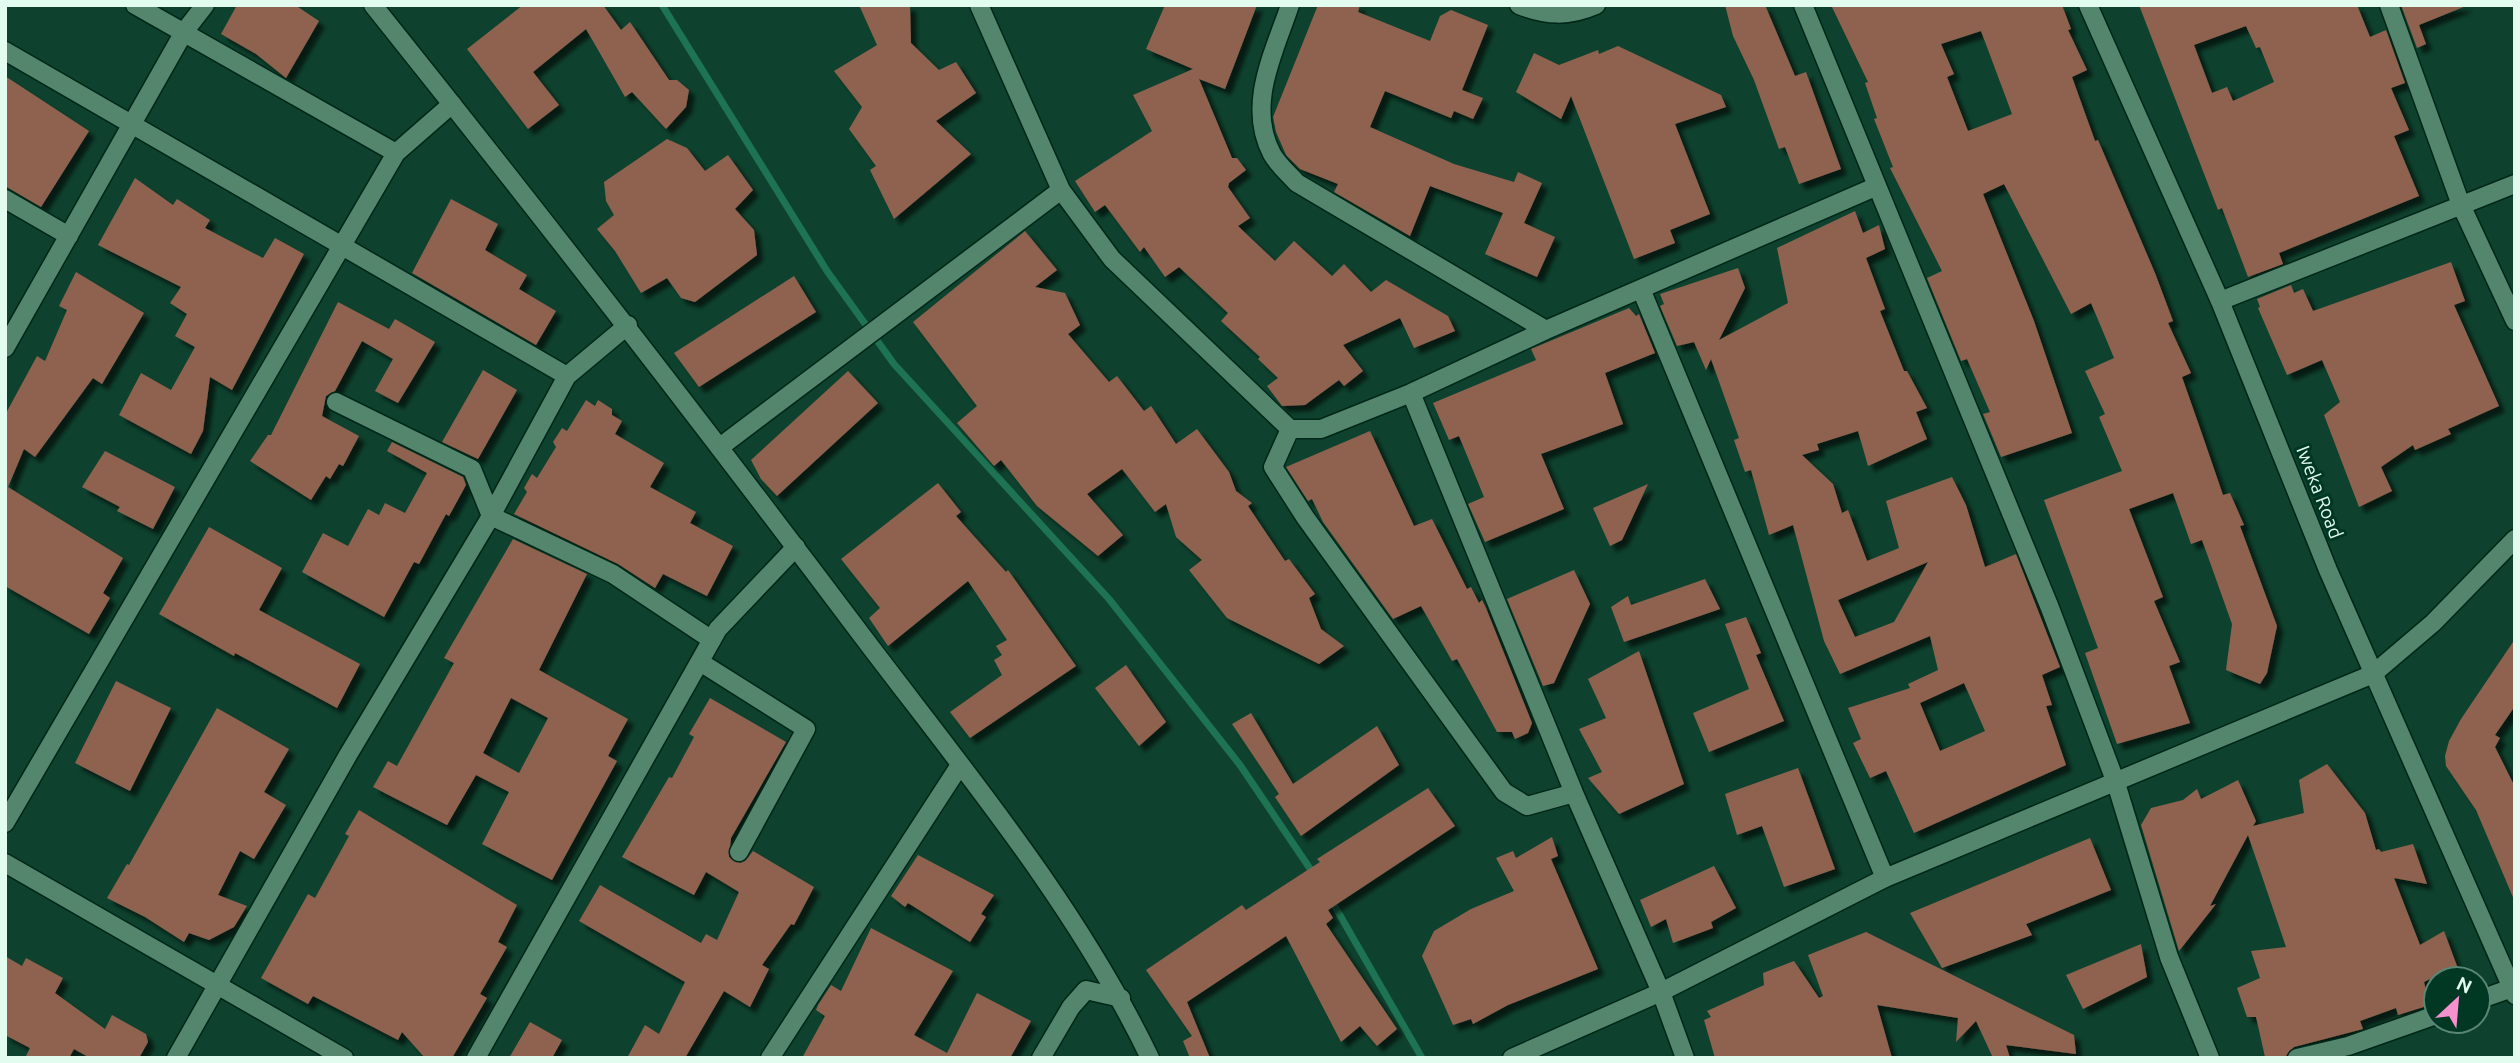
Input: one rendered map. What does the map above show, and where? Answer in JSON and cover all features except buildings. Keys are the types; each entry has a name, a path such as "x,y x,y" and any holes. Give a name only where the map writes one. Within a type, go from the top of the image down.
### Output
{"street":[{"path":"135,5 396,153"},
{"path":"5,348 184,32 205,5"},
{"path":"373,5 628,325 1018,842 1121,998 1150,1058"},
{"path":"979,5 1061,190 1112,259 1290,429 1321,429 1411,393 1546,330 1875,187"},
{"path":"1290,5 1260,95 1262,132 1273,156 1297,183 1546,330"},
{"path":"1519,5 1553,15 1577,13 1596,5"},
{"path":"1802,5 2050,608 2116,783 2169,957 2210,1058"},
{"name":"Iweka Road","path":"2088,5 2220,301 2373,674 2514,991"},
{"path":"2389,5 2461,205 2515,321"},
{"path":"5,51 567,376"},
{"path":"5,823 396,153 453,104"},
{"path":"2220,301 2515,184"},
{"path":"720,447 1061,190"},
{"path":"5,199 69,236"},
{"path":"1641,289 1885,878"},
{"path":"176,1058 348,755 491,516 567,376 628,325"},
{"path":"1411,393 1574,793 1661,992 1685,1058"},
{"path":"336,402 472,469 491,516 613,575 712,640"},
{"path":"1290,429 1273,467 1305,517 1504,792 1527,806 1574,793"},
{"path":"1512,1058 1661,992 1885,878 2373,674 2433,623 2515,539"},
{"path":"476,1058 718,629 796,547"},
{"path":"700,662 806,729 739,852"},
{"path":"770,1058 960,765"},
{"path":"5,863 344,1058"},
{"path":"1041,1058 1071,1007 1086,990 1121,998"},
{"path":"2492,996 2514,991"},
{"path":"2297,1058 2348,1046 2422,1020"}],"waterway":[{"path":"662,5 827,271 894,364 1109,599 1240,765 1315,876"},
{"path":"1330,898 1422,1058"}]}
